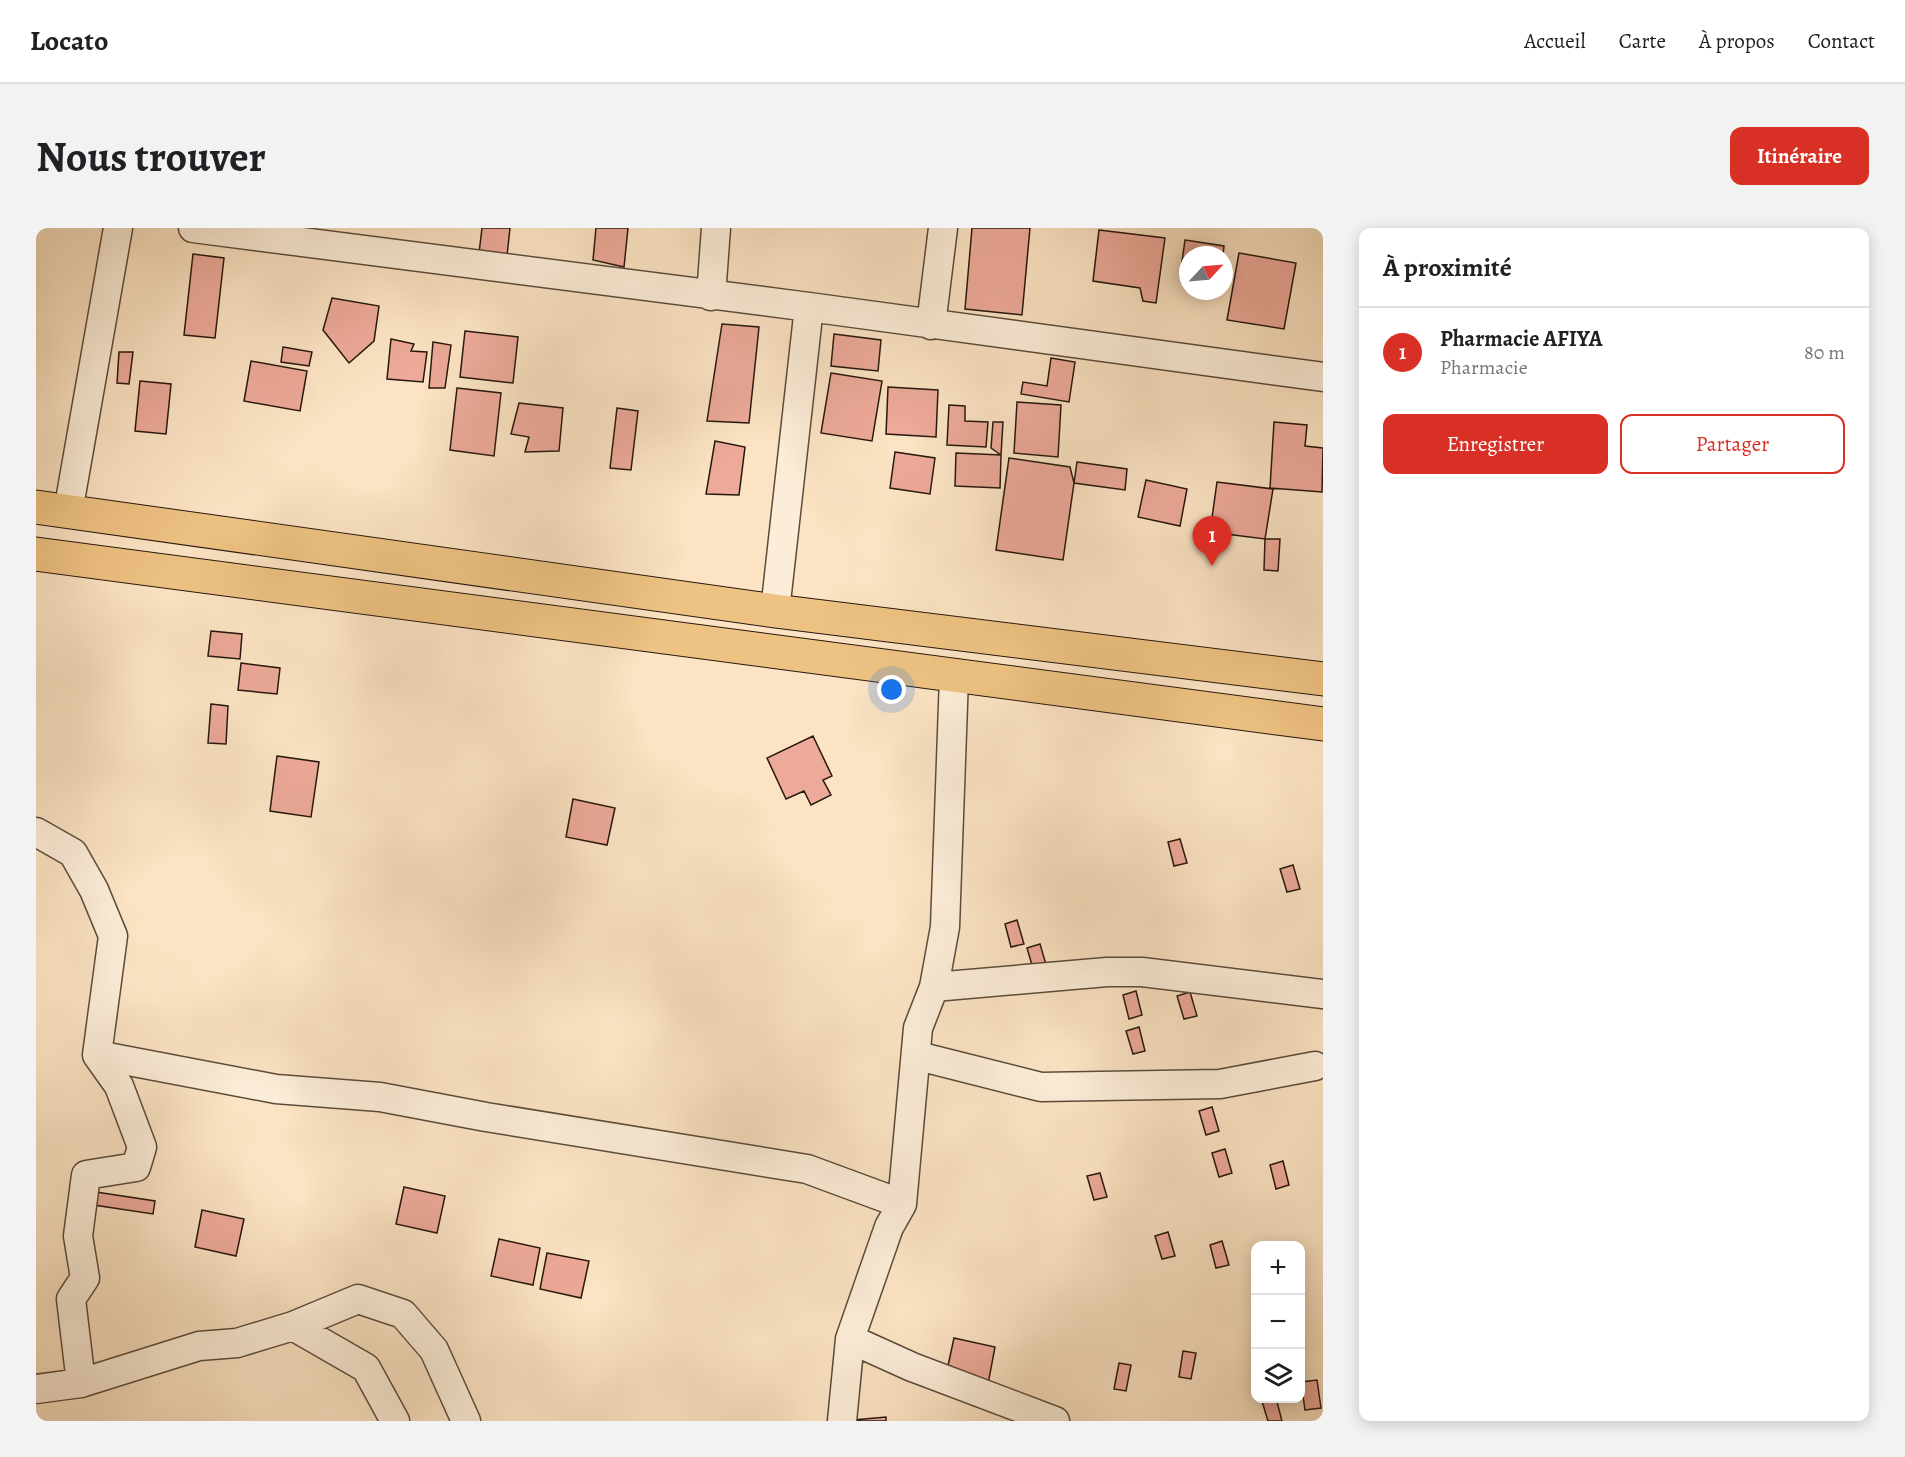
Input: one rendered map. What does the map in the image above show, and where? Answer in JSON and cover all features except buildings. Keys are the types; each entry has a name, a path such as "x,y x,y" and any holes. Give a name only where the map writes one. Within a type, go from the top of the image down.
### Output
{"main road":[{"path":"36,507 775,611 1323,679"},
{"path":"36,554 1323,724"}],"street":[{"path":"68,512 118,228"},
{"path":"193,228 809,307 1323,377"},
{"path":"711,296 716,228"},
{"path":"931,325 944,228"},
{"path":"775,611 809,307"},
{"path":"842,1421 850,1339 889,1227 902,1204 918,1056 918,1028 934,987 945,927 954,677"},
{"path":"36,832 73,853 94,890 113,936 97,1055 119,1086 142,1147 136,1167 86,1175 78,1236 85,1278 71,1299 81,1383"},
{"path":"934,987 1107,972 1142,972 1323,994"},
{"path":"97,1055 276,1089 380,1097 486,1117 807,1169 902,1204"},
{"path":"918,1056 1041,1087 1220,1084 1315,1066"},
{"path":"36,1389 81,1383 199,1346 237,1343 293,1326 358,1299 403,1314 434,1350 466,1421"},
{"path":"293,1326 366,1368 395,1421"},
{"path":"850,1339 912,1367 1055,1421"}],"place":[{"name":"Pharmacie AFIYA","path":"1212,566"}]}
